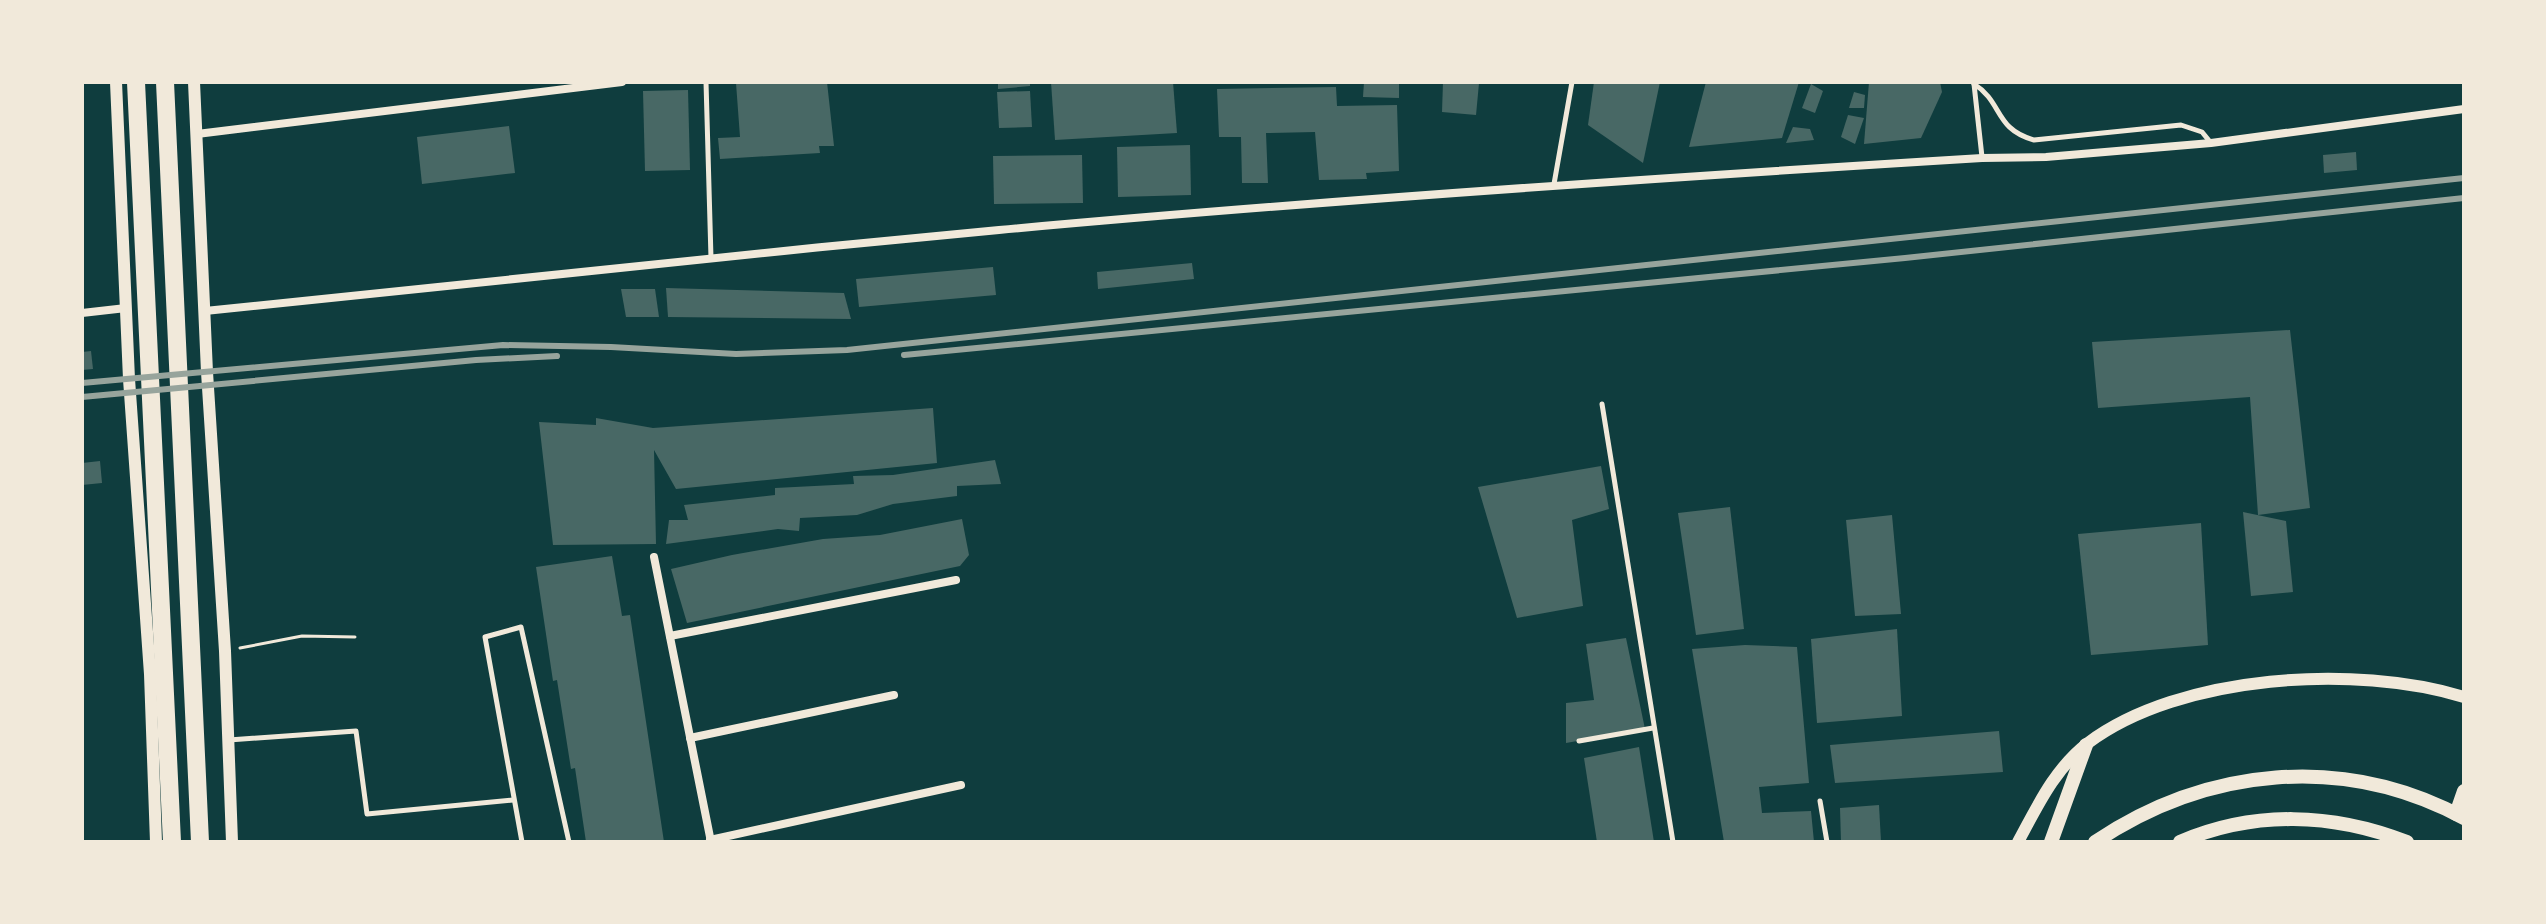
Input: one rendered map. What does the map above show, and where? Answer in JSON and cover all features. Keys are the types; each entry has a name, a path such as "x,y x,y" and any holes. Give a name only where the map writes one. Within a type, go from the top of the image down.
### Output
{"highway":[{"path":"136,82 172,842"},
{"path":"165,82 200,842"}],"main road":[{"path":"2051,842 2086,745"},
{"path":"2095,842 2133,818 2173,799 2222,785 2273,778 2323,778 2371,785 2414,797 2460,816 2464,791"},
{"path":"2180,842 2227,826 2286,818 2339,822 2407,842"}],"street":[{"path":"116,82 126,308 150,674 156,842"},
{"path":"194,82 225,651 232,842"},
{"path":"197,134 563,86 621,82"},
{"path":"205,311 1016,228 1554,184 1982,158 2046,157 2211,143 2464,109"},
{"path":"82,313 126,308"},
{"path":"654,557 710,841 961,785"},
{"path":"670,636 956,580"},
{"path":"2018,842 2064,765 2106,731 2152,710 2212,691 2288,680 2345,680 2415,687 2464,697"},
{"path":"690,738 894,695"}],"lane":[{"path":"706,82 711,258"},
{"path":"1554,184 1572,82"},
{"path":"1974,83 1990,97 2009,129 2034,140 2181,125 2202,132 2211,143"},
{"path":"1974,83 1982,158"},
{"path":"1602,404 1673,842"},
{"path":"522,842 485,637 521,627 569,842"},
{"path":"1579,741 1653,728"},
{"path":"228,740 356,731 367,814 513,800"},
{"path":"1820,801 1827,842"}],"path":[{"path":"225,651 302,636 355,637"}],"building":[{"path":"827,82 834,146 819,146 820,153 720,159 718,138 740,137 736,83"},
{"path":"998,82 1030,82 1030,86 998,89"},
{"path":"1051,82 1173,82 1177,133 1055,140"},
{"path":"1364,82 1399,82 1399,98 1363,97"},
{"path":"1443,82 1479,83 1476,115 1442,112"},
{"path":"1594,82 1660,82 1643,163 1588,125"},
{"path":"1706,82 1799,82 1782,138 1689,147"},
{"path":"1869,82 1940,82 1942,92 1921,138 1864,144"},
{"path":"1811,84 1823,91 1815,113 1802,108"},
{"path":"1336,87 1337,106 1397,105 1399,171 1366,173 1367,179 1319,180 1315,132 1266,133 1268,183 1242,183 1241,137 1219,137 1217,89"},
{"path":"688,90 690,170 645,171 643,91"},
{"path":"1030,91 1032,127 999,128 997,92"},
{"path":"1854,92 1865,95 1864,108 1849,108"},
{"path":"1848,115 1864,118 1855,144 1841,137"},
{"path":"509,126 515,173 422,184 417,137"},
{"path":"1793,127 1810,129 1814,140 1786,143"},
{"path":"1190,145 1191,195 1118,197 1117,147"},
{"path":"2356,152 2357,170 2324,173 2323,155"},
{"path":"1082,155 1083,203 994,204 993,156"},
{"path":"1192,263 1194,279 1098,289 1097,272"},
{"path":"993,267 996,295 859,307 856,279"},
{"path":"666,288 844,293 851,319 668,317"},
{"path":"621,289 655,289 659,317 626,317"},
{"path":"2290,330 2310,508 2258,515 2250,397 2098,408 2092,342"},
{"path":"91,351 93,369 82,370 82,352"},
{"path":"933,408 937,463 676,489 654,450 656,544 553,545 539,422 596,425 596,418 653,428"},
{"path":"995,460 1001,484 957,486 957,496 893,504 857,515 800,518 799,531 778,529 666,544 669,520 688,520 684,505 775,495 775,488 854,484 853,476 893,475"},
{"path":"100,461 102,483 82,485 82,463"},
{"path":"1601,466 1609,509 1572,520 1583,606 1517,618 1478,487"},
{"path":"1730,507 1744,629 1696,635 1678,513"},
{"path":"2243,512 2286,521 2293,592 2251,596"},
{"path":"1892,515 1901,614 1855,616 1846,520"},
{"path":"962,519 969,555 960,566 687,623 671,569 823,539 880,535"},
{"path":"2201,523 2208,645 2091,655 2078,534"},
{"path":"612,556 622,616 630,615 664,842 586,842 557,680 553,681 536,567"},
{"path":"1897,629 1902,716 1817,723 1811,639"},
{"path":"1626,638 1645,729 1566,743 1566,703 1594,700 1586,644"},
{"path":"1745,645 1797,647 1809,783 1759,787 1762,813 1811,811 1814,842 1724,842 1692,649"},
{"path":"1999,731 2003,772 1835,783 1830,745"},
{"path":"1639,747 1654,842 1597,842 1584,758"},
{"path":"1879,805 1881,842 1841,842 1840,808"}],"railway":[{"path":"82,383 503,345 736,354 847,350 2464,178"},
{"path":"904,355 1905,258 2464,198"},
{"path":"82,397 476,360 557,356"}]}
